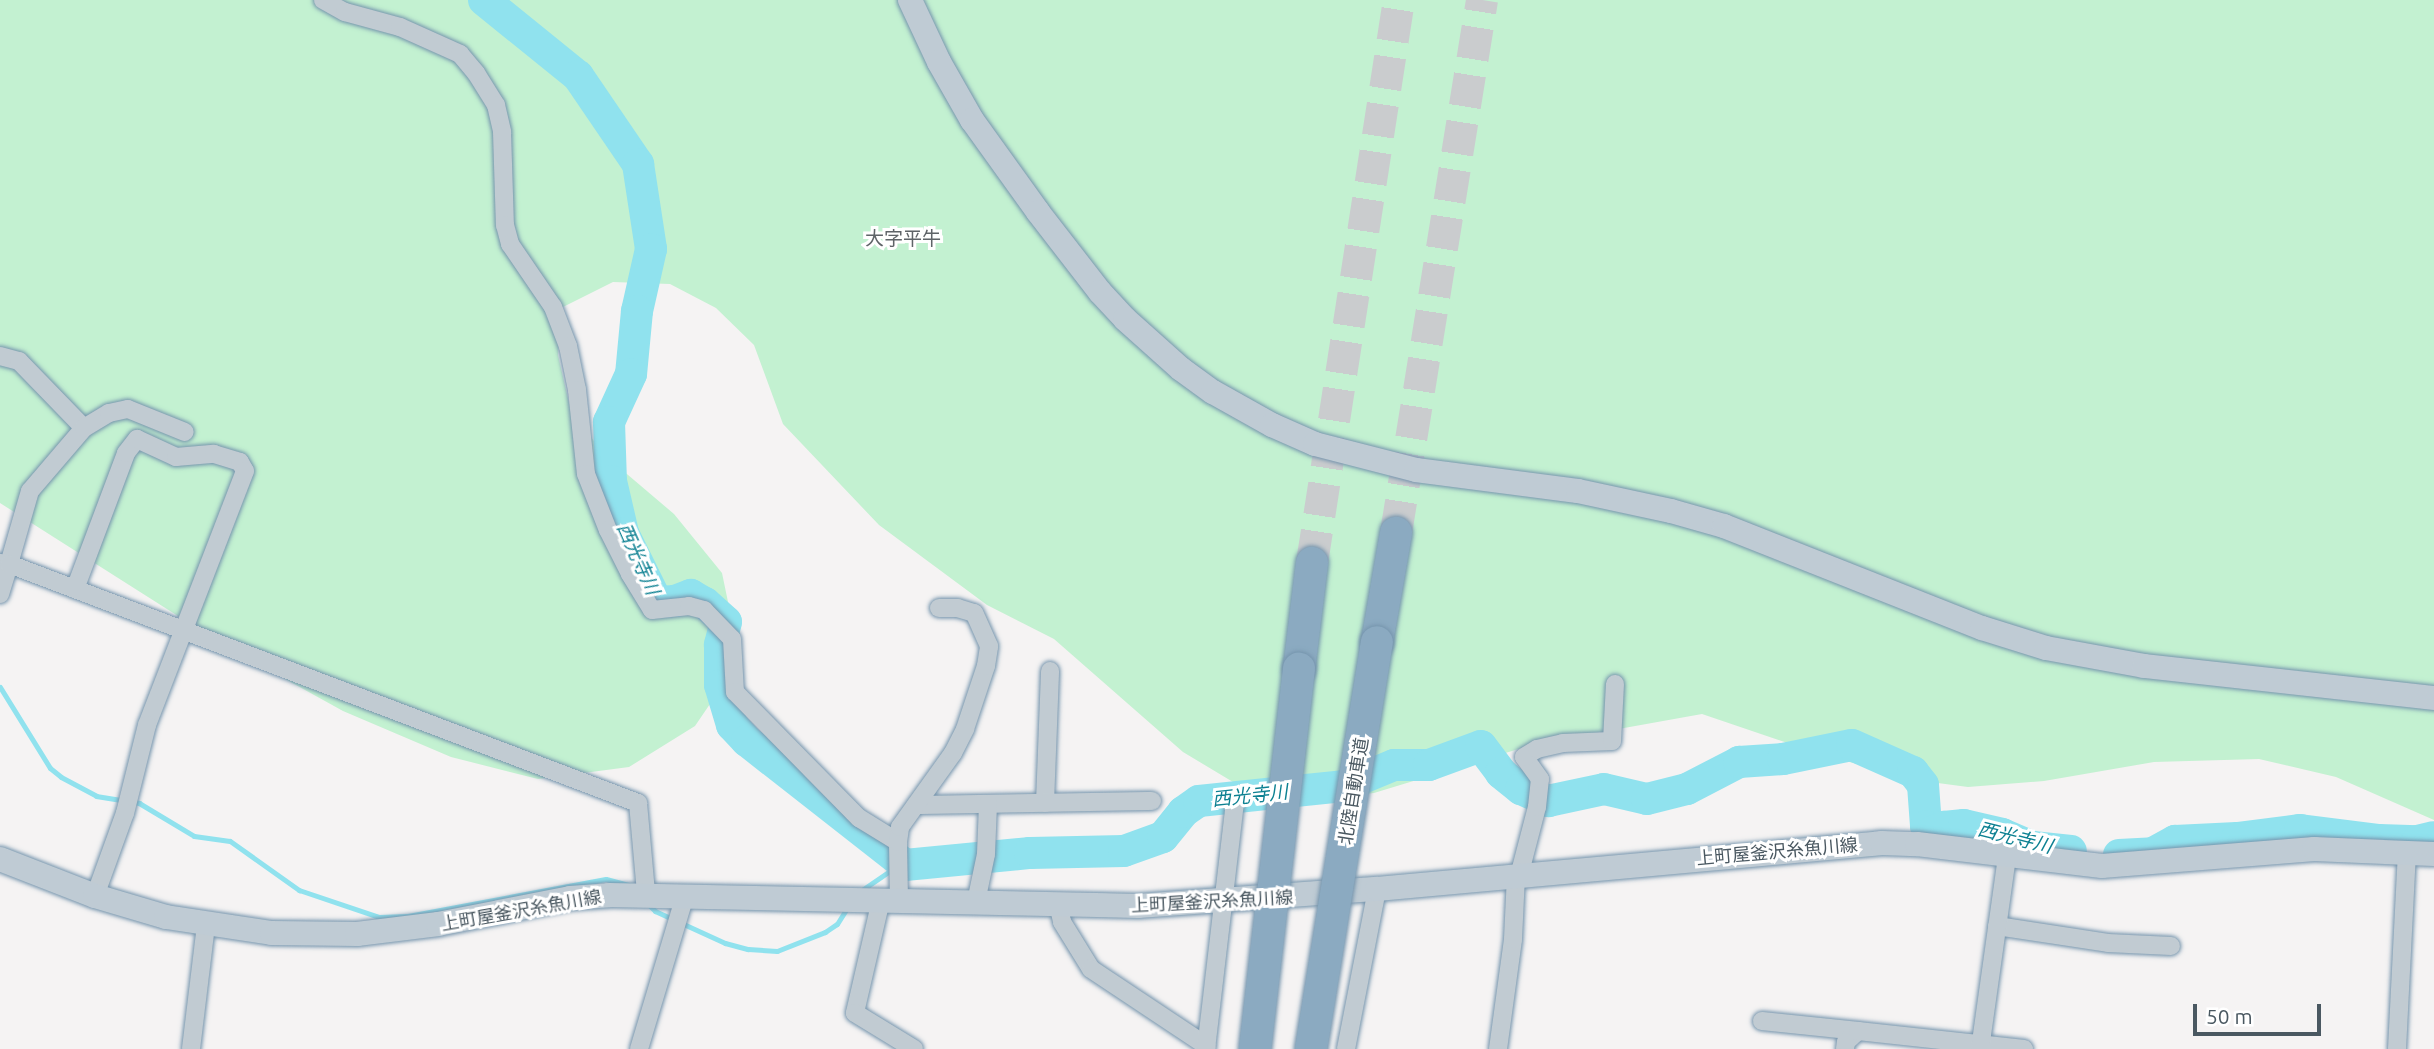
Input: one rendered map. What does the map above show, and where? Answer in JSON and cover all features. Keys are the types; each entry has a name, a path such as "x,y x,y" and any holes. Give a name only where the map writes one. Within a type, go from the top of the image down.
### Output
{"highway":[{"name":"北陸自動車道","path":"1311,1049 1396,533"},
{"path":"1255,1049 1312,564"}],"main road":[{"path":"910,0 939,62 972,120 1100,292 1125,319 1181,369 1240,408 1293,434 1340,452 1416,470 1578,491 1671,511 1773,545 1982,628 2083,657 2434,698"},
{"name":"上町屋釜沢糸魚川線","path":"0,859 95,896 166,918 272,933 357,934 438,924 570,898 646,893 1138,906 1226,902 1871,843 1917,844 2102,866 2314,849 2434,855"}],"street":[{"path":"323,0 345,12 400,27 460,54 476,73 496,105 502,132 505,225 510,244 553,307 568,346 577,390 586,474 608,530 630,574 652,610 689,606 704,610 732,639 735,692 859,818 898,842"},
{"path":"0,356 19,361 84,428"},
{"path":"0,594 4,564 30,491 84,428 109,413 128,410 185,432"},
{"path":"75,589 126,453 136,439 176,457 214,454 240,462 245,471 147,725 125,813 95,896"},
{"path":"4,564 185,629 638,803 646,893"},
{"path":"914,1049 855,1013 890,900 900,827 953,753 965,729 986,666 989,646 974,613 958,608 939,608"},
{"path":"1045,803 1050,671"},
{"path":"1499,1049 1518,876 1537,807 1540,779 1524,757 1537,749 1563,743 1612,741 1615,684"},
{"path":"916,805 1152,801"},
{"path":"1058,904 1062,922 1091,969 1207,1047 1226,902 1235,801"},
{"path":"976,902 985,854 988,804"},
{"path":"2397,1049 2407,854"},
{"path":"1980,1047 2007,856"},
{"path":"1346,1049 1377,889"},
{"path":"639,1049 685,896"},
{"path":"191,1049 206,925"},
{"path":"1997,926 2108,943 2171,946"},
{"path":"1762,1021 1980,1047 2024,1049"},
{"path":"1845,1049 1846,1042 1858,1031"}],"green space":[{"path":"0,0 2434,0 2434,820 2336,777 2259,759 2154,762 2044,781 1968,787 1915,780 1817,753 1702,714 1535,744 1374,793 1303,801 1238,785 1183,752 1054,639 987,605 879,525 783,424 754,345 716,308 670,284 613,282 561,308 558,355 569,403 601,452 674,514 722,573 733,626 727,679 695,726 629,767 538,779 451,757 343,711 222,644 0,503"}],"waterway":[{"name":"西光寺川","path":"484,0 578,76 638,164 651,249 637,311 631,374 609,422 611,481 623,533 657,602 675,601 691,595 705,603 726,622 720,645 720,685 732,725 747,741 905,865 1030,853 1124,851 1163,837 1183,812 1199,801 1343,786 1394,765 1429,765 1481,746 1501,773 1521,789 1548,801 1604,789 1647,799 1687,789 1739,762 1783,759 1852,745 1913,772 1923,785 1926,826 1932,832 1944,827 1964,825 2002,834 2033,847 2071,851"},
{"path":"0,687 50,768 61,777 96,796 139,803 194,836 230,841 299,890 379,917 408,916 606,879 632,886"},
{"name":"西光寺川","path":"2119,855 2153,853 2175,841 2237,838 2300,830 2379,840 2417,841 2434,837"},
{"path":"859,892 894,868"},
{"path":"648,904 655,911 725,943 748,949 777,951 825,932 837,924 847,908"}],"tunnel":[{"path":"1312,563 1399,0"},
{"path":"1396,533 1482,0"}],"district":[{"name":"大字平牛","path":"903,239"}]}
